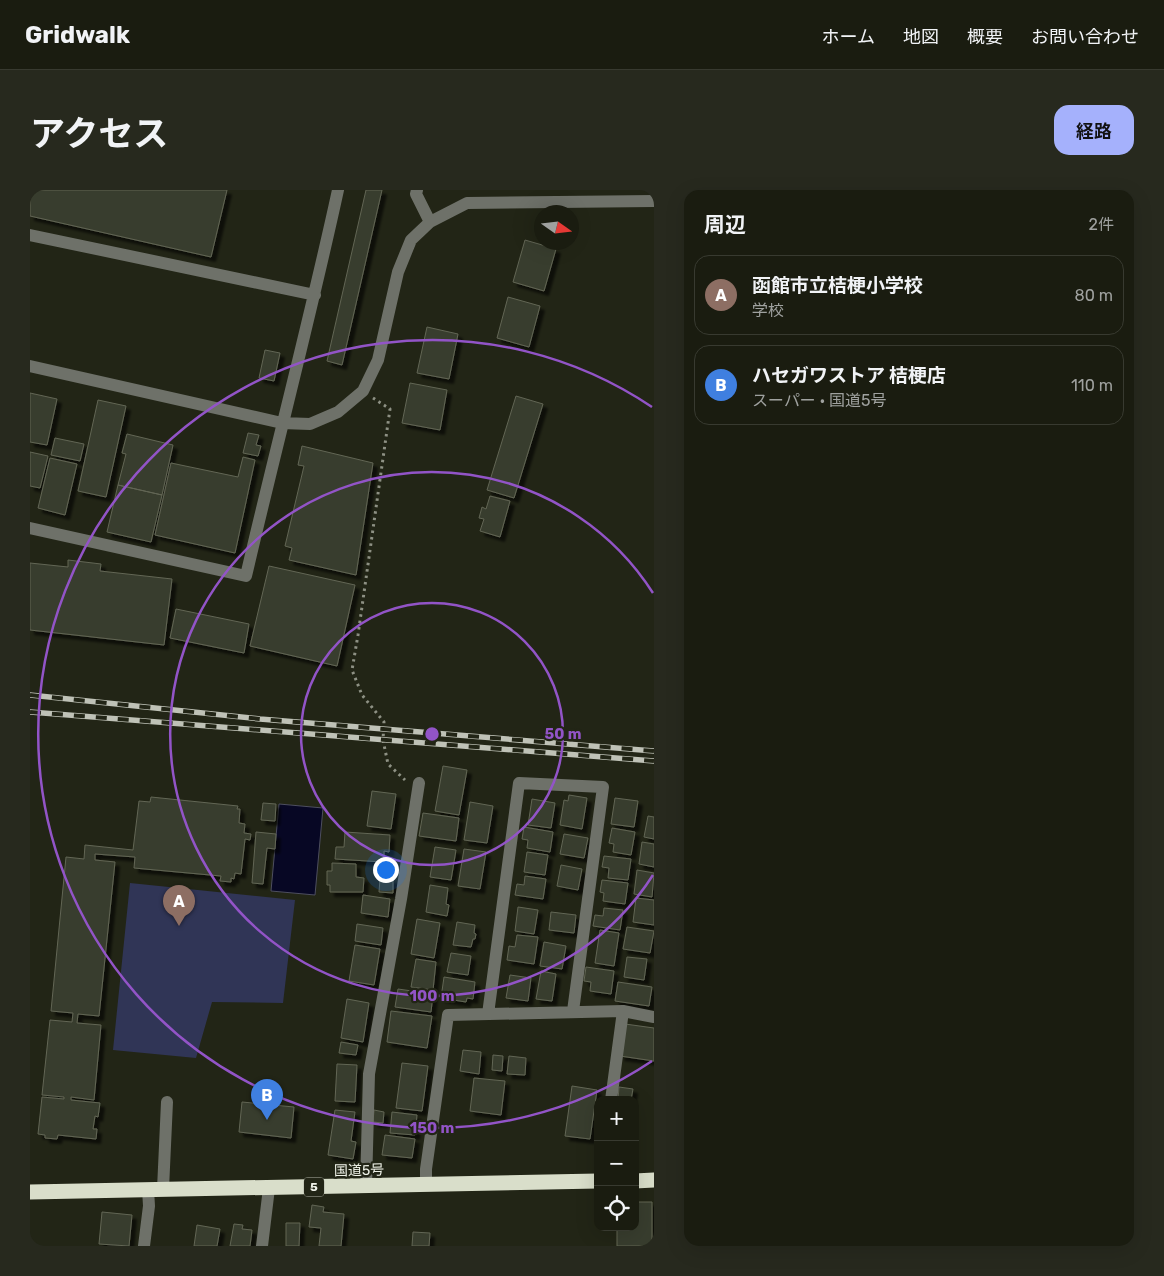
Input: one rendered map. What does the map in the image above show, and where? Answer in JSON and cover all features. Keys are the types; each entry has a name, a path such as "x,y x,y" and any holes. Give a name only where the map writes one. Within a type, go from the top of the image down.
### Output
{"highway":[{"path":"639,1180 654,1180"},
{"name":"国道5号","path":"30,1192 594,1181"}],"street":[{"path":"30,528 246,576 282,423 315,295 338,190"},
{"path":"417,190 416,194 430,222"},
{"path":"30,366 282,423 310,424 338,412 363,391 378,360 398,272 412,240 430,222 467,204 654,201"},
{"path":"30,234 315,295"},
{"path":"366,1186 369,1074 401,899 419,783"},
{"path":"488,1014 519,783 603,787 572,1011"},
{"path":"612,1096 623,1011"},
{"path":"426,1184 426,1169 448,1015 623,1011 654,1018"},
{"path":"144,1246 149,1206 156,1189 167,1102"},
{"path":"262,1246 269,1188"}],"path":[{"path":"363,391 390,410 352,670 362,695 384,722 383,740 388,764 406,781 419,783"}],"shaded area":[{"path":"279,804 323,808 315,895 271,891"},
{"path":"130,883 295,900 283,1003 212,1002 196,1058 113,1050"}],"building":[{"path":"33,190 227,190 211,257 30,216 30,201"},
{"path":"366,190 382,190 342,365 327,361"},
{"path":"525,240 534,243 534,250 556,250 544,291 513,282"},
{"path":"508,297 540,306 529,347 497,338"},
{"path":"427,327 458,334 449,379 417,373"},
{"path":"265,350 280,353 274,381 259,378"},
{"path":"410,383 447,390 440,430 402,423"},
{"path":"30,393 57,399 47,445 30,442"},
{"path":"516,396 543,404 514,498 487,490"},
{"path":"98,400 126,406 106,497 78,491"},
{"path":"248,433 259,435 256,445 261,446 258,456 243,453"},
{"path":"127,434 173,445 162,495 118,485 126,454 122,453"},
{"path":"55,438 84,444 80,461 51,455"},
{"path":"302,446 373,463 356,575 289,560 292,548 285,546 304,466 298,465"},
{"path":"30,452 48,456 40,488 30,486"},
{"path":"243,457 255,460 235,553 155,535 171,463 238,477"},
{"path":"50,458 77,464 65,515 38,508"},
{"path":"118,485 162,495 151,542 107,532"},
{"path":"490,496 510,501 500,537 480,531 484,519 479,518 482,507 486,509"},
{"path":"68,560 101,564 100,571 172,579 164,645 30,630 30,563 68,567"},
{"path":"269,566 355,585 337,666 250,646"},
{"path":"176,609 249,624 244,653 170,638"},
{"path":"443,766 467,770 459,815 435,811"},
{"path":"372,791 396,794 391,829 367,826"},
{"path":"569,795 587,798 582,829 560,825 564,800 568,801"},
{"path":"151,797 238,806 237,809 240,809 239,823 245,824 244,833 251,834 250,840 245,839 241,874 235,873 234,879 231,878 231,882 220,881 221,876 134,868 135,857 95,854 95,860 115,862 99,1016 78,1014 77,1023 101,1025 94,1100 71,1097 71,1100 100,1103 98,1117 95,1116 93,1129 97,1129 96,1139 58,1135 57,1139 45,1138 45,1135 38,1134 42,1097 64,1099 64,1097 42,1095 50,1020 72,1022 73,1013 51,1011 66,857 84,859 85,845 133,850 139,801 150,802"},
{"path":"615,798 638,801 634,827 611,824"},
{"path":"532,799 555,803 551,828 528,825"},
{"path":"470,802 493,806 487,843 464,840"},
{"path":"263,803 276,804 275,821 261,820"},
{"path":"423,813 459,818 456,841 419,836"},
{"path":"648,816 654,817 654,839 644,837"},
{"path":"524,827 553,832 550,852 527,848 528,840 522,839"},
{"path":"612,828 635,832 631,855 613,852 614,844 609,843"},
{"path":"256,832 276,834 275,849 267,848 263,884 252,883"},
{"path":"345,832 390,835 389,852 384,851 384,862 335,859 336,847 344,847"},
{"path":"564,834 588,838 584,858 560,854"},
{"path":"642,842 654,844 654,867 639,864"},
{"path":"435,847 456,850 451,880 430,877"},
{"path":"464,849 486,852 480,889 458,886"},
{"path":"527,852 548,855 545,875 524,872"},
{"path":"604,856 631,859 628,880 608,878 609,868 602,867"},
{"path":"332,863 356,864 356,877 364,878 363,892 330,892 330,885 327,885 327,871 332,871"},
{"path":"561,865 582,869 578,890 557,886"},
{"path":"637,870 654,873 652,897 634,894"},
{"path":"525,876 546,879 543,899 515,895 517,884 524,885"},
{"path":"380,879 393,879 393,893 379,892"},
{"path":"602,880 628,883 625,904 603,901 604,893 600,892"},
{"path":"430,885 448,888 446,904 449,905 447,916 426,912"},
{"path":"363,895 390,899 388,917 361,913"},
{"path":"636,898 654,900 654,925 633,922"},
{"path":"518,907 538,910 534,934 515,931"},
{"path":"604,908 623,910 620,930 593,926 595,915 603,916"},
{"path":"551,912 576,915 574,933 549,930"},
{"path":"417,919 440,923 434,958 411,954"},
{"path":"457,922 475,925 474,933 476,934 471,947 453,945"},
{"path":"357,924 383,928 381,945 355,941"},
{"path":"627,927 654,931 650,953 623,949"},
{"path":"600,930 619,933 614,966 595,963"},
{"path":"517,935 538,937 534,964 507,960 509,946 515,947"},
{"path":"544,942 566,946 562,969 540,966"},
{"path":"355,945 380,949 374,985 349,981"},
{"path":"451,953 471,956 468,975 447,972"},
{"path":"627,957 647,959 644,980 624,977"},
{"path":"416,959 436,962 433,990 411,987"},
{"path":"586,967 614,971 611,994 590,991 591,982 584,981"},
{"path":"541,971 556,974 552,1001 536,999"},
{"path":"510,975 531,978 528,1001 506,998"},
{"path":"444,977 475,982 473,999 467,998 466,1002 441,998"},
{"path":"618,982 652,987 649,1006 615,1001"},
{"path":"398,989 433,994 431,1012 395,1007"},
{"path":"347,999 369,1003 363,1042 341,1038"},
{"path":"391,1011 432,1016 427,1048 387,1042"},
{"path":"625,1024 654,1028 654,1061 620,1056"},
{"path":"341,1042 358,1045 356,1055 339,1053"},
{"path":"463,1050 481,1052 479,1074 460,1071"},
{"path":"493,1055 503,1056 502,1071 492,1070"},
{"path":"509,1056 526,1058 525,1075 507,1074"},
{"path":"402,1063 428,1066 422,1111 396,1108"},
{"path":"337,1064 357,1065 355,1102 335,1101"},
{"path":"474,1078 505,1081 501,1115 470,1111"},
{"path":"572,1086 597,1090 596,1096 594,1096 590,1139 565,1136"},
{"path":"619,1087 633,1089 632,1096 618,1096"},
{"path":"242,1102 294,1107 291,1138 239,1132"},
{"path":"335,1110 355,1112 351,1141 356,1142 353,1159 328,1155"},
{"path":"374,1110 384,1112 383,1123 373,1122"},
{"path":"392,1112 417,1115 415,1135 390,1133"},
{"path":"385,1135 415,1139 412,1158 382,1155"},
{"path":"639,1202 652,1202 652,1246 617,1246 617,1231 639,1231"},
{"path":"312,1205 324,1207 323,1212 344,1214 341,1246 319,1246 321,1228 309,1227"},
{"path":"102,1212 132,1215 129,1246 99,1244"},
{"path":"286,1223 300,1223 299,1246 286,1246"},
{"path":"234,1224 243,1225 242,1229 252,1230 250,1246 230,1246"},
{"path":"197,1225 220,1229 217,1246 194,1246"},
{"path":"413,1232 430,1233 429,1246 412,1246"}],"railway":[{"path":"30,695 260,719 654,751"},
{"path":"30,712 654,761"}],"place":[{"name":"函館市立桔梗小学校","path":"179,926"},
{"name":"ハセガワストア 桔梗店","path":"267,1120"}]}
